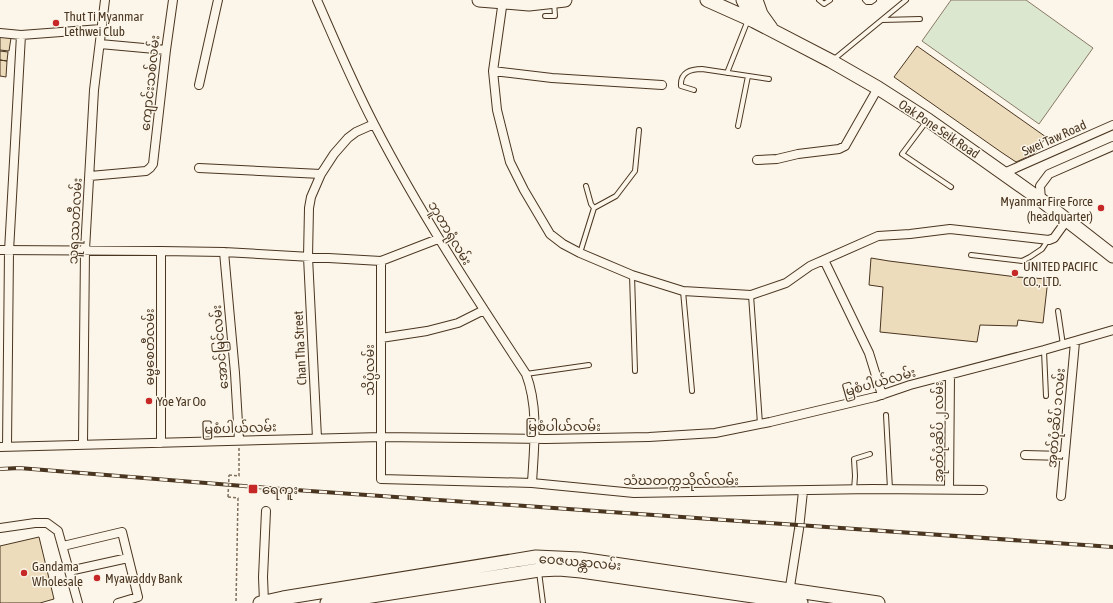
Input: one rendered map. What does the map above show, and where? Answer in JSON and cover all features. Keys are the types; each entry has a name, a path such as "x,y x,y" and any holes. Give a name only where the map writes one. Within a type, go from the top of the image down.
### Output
{"main road":[{"path":"479,0 529,4 559,1"},
{"name":"Oak Pone Seik Road","path":"707,0 752,19 878,88 928,120 1004,173 1113,256"},
{"path":"744,0 752,19"},
{"path":"756,0 761,14 772,30"},
{"name":"ဝေဇယန္တာလမ်း","path":"262,603 290,597 536,557 580,559 793,598"},
{"name":"ဝေဇယန္တာလမ်း","path":"327,603 538,570 559,569 793,598 878,603"}],"street":[{"name":"သူရဿတီလမ်း","path":"83,444 85,250 94,90 105,0"},
{"name":"ကျောင်းသစ်လမ်း","path":"90,176 146,170 153,164 173,0"},
{"path":"199,84 218,0"},
{"name":"ဘူတာရုံလမ်း","path":"317,0 374,124 438,239 526,374 534,404 532,482"},
{"path":"503,1 493,71 497,110 510,162 524,190 550,234 563,244 580,253 632,275 683,291 751,295 786,283 810,266 878,236 950,229 1049,240 1054,238 1067,220"},
{"path":"0,33 21,35 101,28"},
{"path":"3,447 9,251 21,35"},
{"path":"100,44 166,50"},
{"path":"493,71 552,78 662,85"},
{"path":"757,160 777,159 798,154 840,149 845,146 878,88"},
{"name":"Chan Tha Street","path":"317,438 308,257 309,208 311,197 320,174 334,154 348,138 356,132 374,124"},
{"name":"Swei Taw Road","path":"1004,173 1113,125"},
{"path":"1041,200 1040,186 1049,174 1113,146"},
{"path":"199,168 320,174"},
{"path":"0,250 161,250 381,261 438,239"},
{"name":"ဓမ္မစေတီလမ်း","path":"161,250 161,443"},
{"name":"အောင်မြင်လမ်း","path":"224,252 239,440"},
{"path":"824,260 869,352 882,395"},
{"name":"သိပ္ပံလမ်း","path":"380,478 381,261"},
{"path":"381,338 427,331 458,323 484,310"},
{"name":"မြစံပါယ်လမ်း","path":"3,447 381,437 649,438 715,433 868,399 910,385 1063,345 1113,330"},
{"name":"အုတ်ပုံဆိပ် ၁ လမ်း","path":"1061,496 1074,342"},
{"name":"အုတ်ပုံဆိပ် ၂ လမ်း","path":"950,375 950,490"},
{"path":"1025,455 1064,456"},
{"name":"သံဃတက္ကသိုလ်လမ်း","path":"380,478 532,482 634,493 890,489 983,490"},
{"path":"793,598 803,491"},
{"path":"262,603 266,512"},
{"path":"0,528 35,523 47,523 58,531 78,603"},
{"path":"63,546 122,532 138,597 118,603"},
{"path":"69,571 128,558"}],"lane":[{"path":"819,0 824,4 830,0"},
{"path":"865,0 867,2 871,2 874,0"},
{"path":"831,61 906,0"},
{"path":"545,16 555,16 559,1"},
{"path":"727,73 752,19"},
{"path":"881,20 920,19"},
{"path":"694,90 681,86 681,80 688,71 694,69 769,79"},
{"path":"738,126 748,76"},
{"path":"928,120 902,154 951,187"},
{"path":"580,253 594,208 616,196 635,171 640,130"},
{"path":"586,186 591,204 594,208"},
{"path":"971,255 1022,260 1030,257 1042,249 1049,240"},
{"path":"632,275 635,371"},
{"path":"683,291 692,391"},
{"path":"751,295 760,424"},
{"path":"1058,311 1063,345"},
{"path":"1044,350 1046,396"},
{"path":"526,374 589,365"},
{"path":"886,415 890,489"},
{"path":"854,490 854,459 870,454"},
{"path":"538,570 543,603"}],"path":[{"path":"236,603 238,498 228,498 229,475 239,476 239,440"}],"green space":[{"path":"951,0 1026,0 1093,48 1039,124 922,41"}],"building":[{"path":"0,36 11,38 9,51 0,50"},
{"path":"917,46 1046,137 1034,154 1016,162 894,77"},
{"path":"0,51 8,52 7,61 0,60"},
{"path":"0,60 7,61 6,77 0,76"},
{"path":"871,258 1017,277 1048,279 1043,323 1018,320 1017,326 980,325 977,342 880,332 883,287 869,285"},
{"name":"Gandama Wholesale","path":"39,537 54,599 40,603 0,603 0,546"}],"railway":[{"path":"0,469 19,468 281,489 1113,547"}],"place":[{"name":"Thut Ti Myanmar Lethwei Club","path":"56,23"},
{"name":"Myanmar Fire Force (headquarter)","path":"1101,208"},
{"name":"UNITED PACIFIC CO., LTD.","path":"1015,273"},
{"name":"Yoe Yar Oo","path":"149,401"},
{"name":"ရေကူး","path":"253,489"},
{"name":"Gandama Wholesale","path":"24,573"},
{"name":"Myawaddy Bank","path":"97,578"}]}
